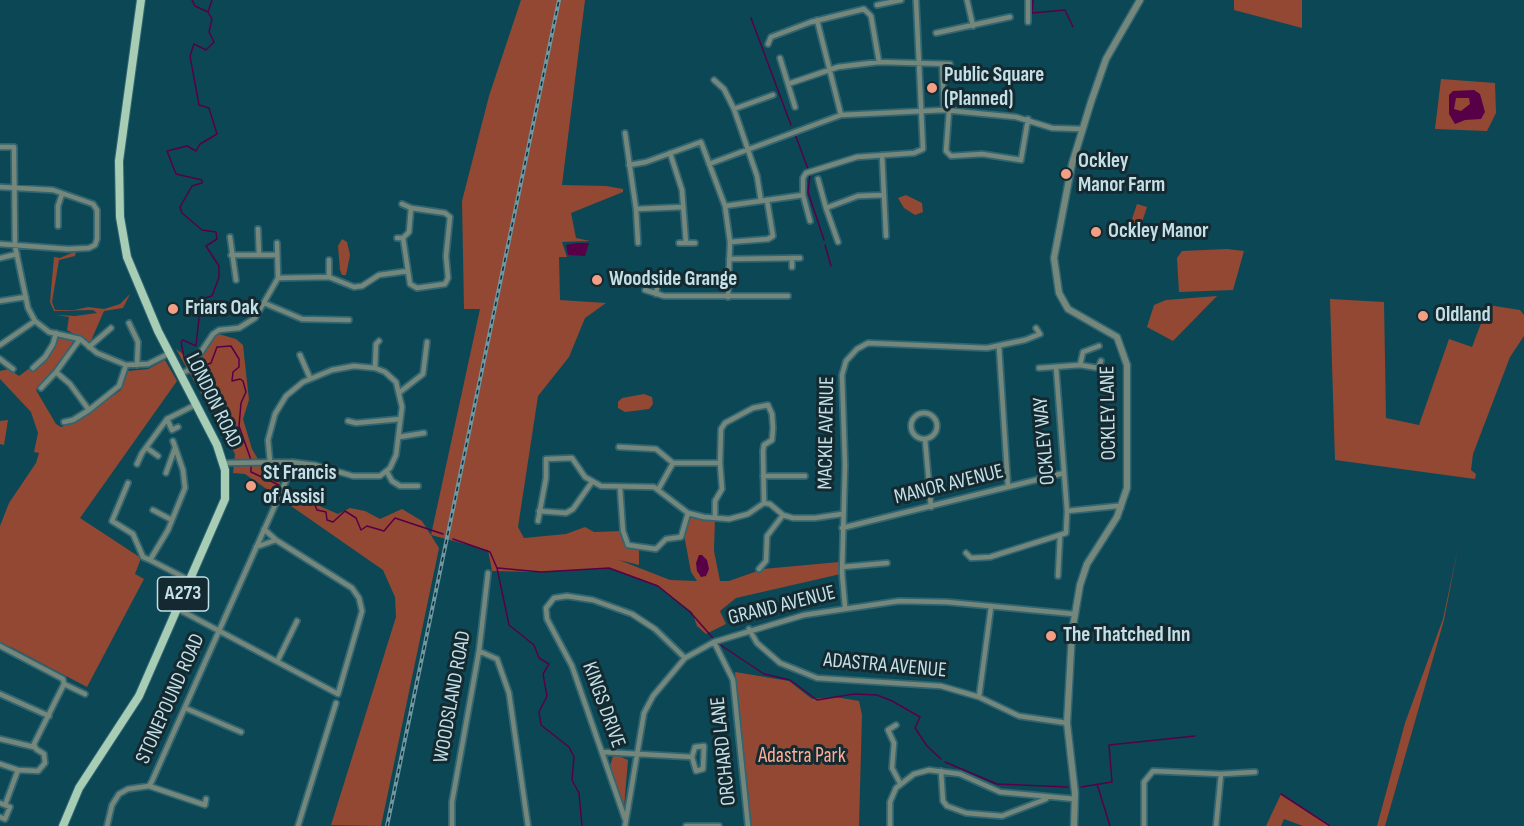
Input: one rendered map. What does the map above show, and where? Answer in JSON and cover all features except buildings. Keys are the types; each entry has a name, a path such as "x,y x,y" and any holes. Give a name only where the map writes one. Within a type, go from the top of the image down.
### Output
{"main road":[{"name":"LONDON ROAD","path":"63,826 79,788 139,696 225,499 223,464 198,404 158,331 127,257 120,217 119,161 141,0"}],"street":[{"path":"877,5 901,0"},
{"path":"810,221 803,195 803,178 806,173 857,157 914,153 922,149 916,0"},
{"path":"967,0 974,26"},
{"path":"1028,0 1028,22"},
{"name":"OCKLEY LANE","path":"1074,826 1075,799 1067,723 1074,614 1087,564 1121,508 1127,488 1127,365 1117,336 1068,309 1059,293 1054,258 1072,164 1082,129 1106,58 1140,0"},
{"path":"768,44 768,39 779,33 817,20 861,9 868,10 879,62"},
{"path":"936,33 1010,17"},
{"path":"817,20 841,115"},
{"path":"780,58 795,107"},
{"path":"788,84 829,69 879,62 950,64"},
{"path":"942,64 947,111 946,151 951,156 982,154 1021,160 1028,119"},
{"path":"714,80 724,89 734,109 757,176 773,236 768,239 730,242"},
{"path":"734,109 773,95"},
{"path":"709,164 841,115 921,110 947,111 1028,119 1052,128 1082,129"},
{"path":"625,133 636,209 638,243"},
{"path":"629,165 701,141 725,206 730,242 728,297"},
{"path":"0,147 14,147 15,246 28,308 35,321 43,329 80,339 115,362 126,365 148,364 170,352"},
{"path":"670,153 682,190 686,243"},
{"path":"882,155 886,236"},
{"path":"818,179 838,242"},
{"path":"0,187 53,190 93,204 97,210 95,245 68,249 0,244"},
{"path":"58,226 58,206 62,194"},
{"path":"725,206 803,195"},
{"path":"826,208 858,196 884,195"},
{"path":"402,204 411,208 445,213 450,217 446,256 448,278 445,284 417,288 410,285 400,238 409,232 411,208"},
{"path":"636,209 683,207"},
{"path":"258,229 259,254"},
{"path":"230,237 236,280"},
{"path":"182,374 191,367 213,334 219,330 246,325 255,318 278,278 277,243"},
{"path":"679,243 695,243"},
{"path":"0,258 17,254"},
{"path":"231,255 277,255"},
{"path":"729,258 800,258"},
{"path":"792,258 792,267"},
{"path":"329,260 329,277"},
{"path":"278,278 329,277 354,287 362,286 379,275 408,271"},
{"path":"656,294 658,275 670,272"},
{"path":"645,290 664,296 788,296"},
{"path":"0,302 26,297"},
{"path":"264,303 302,319 349,320"},
{"path":"0,345 35,321"},
{"path":"129,323 138,342 137,365"},
{"path":"89,347 111,328"},
{"path":"1036,328 1040,334 1037,343"},
{"path":"33,368 45,357 53,344 56,333"},
{"name":"MACKIE AVENUE","path":"845,607 842,567 845,465 842,375 846,360 857,349 868,343 969,348 999,347 1040,334"},
{"path":"41,388 80,339"},
{"path":"375,368 376,344 379,341"},
{"path":"400,392 423,374 428,342"},
{"path":"1080,365 1083,352 1099,346"},
{"path":"999,347 1008,487"},
{"path":"300,355 309,378"},
{"path":"0,360 13,369"},
{"name":"OCKLEY WAY","path":"1039,368 1080,365 1098,368 1101,362"},
{"path":"64,422 73,420 89,410 118,386 126,365"},
{"path":"223,464 292,462 315,465 367,478 387,472 396,456 400,419 400,392 391,377 375,368 354,366 332,370 309,378 295,387 274,414 268,440 270,462"},
{"name":"OCKLEY WAY","path":"1056,367 1068,528 1066,533 1060,536 1058,576"},
{"path":"56,372 70,384 89,410"},
{"path":"137,464 167,419 198,404"},
{"path":"715,518 715,501 722,489 721,429 724,423 760,405 770,409 773,428 772,440 764,445 764,502"},
{"path":"923,412 931,414 937,424 936,433 925,439 916,436 911,424 915,416 923,412"},
{"path":"167,419 172,430 178,427"},
{"path":"348,421 356,423 400,419"},
{"path":"399,437 424,433"},
{"path":"925,439 931,507"},
{"path":"150,560 172,520 185,488 183,470 173,441"},
{"path":"619,447 660,450 673,463 720,464"},
{"path":"147,448 158,456"},
{"path":"166,473 176,448"},
{"path":"538,521 546,478 546,459 572,458 592,482 620,488 649,486 658,490 688,513 729,519 748,514 764,502"},
{"name":"STONEPOUND ROAD","path":"107,826 112,805 119,794 128,789 148,786 220,630 292,462"},
{"path":"658,490 673,463"},
{"path":"387,472 392,481 400,486 418,486"},
{"name":"MANOR AVENUE","path":"842,528 1064,473"},
{"path":"764,476 806,476"},
{"path":"539,511 566,513 580,501 592,482"},
{"path":"128,483 112,521 133,534 143,557 189,580"},
{"path":"620,488 623,531 628,545 656,549 666,539 681,537 688,513"},
{"path":"764,502 783,515 815,518 842,514"},
{"name":"OCKLEY WAY","path":"1067,511 1117,506 1121,508"},
{"path":"153,510 172,520"},
{"path":"759,569 766,561 767,536 783,515"},
{"path":"177,609 278,660 338,694 362,611 359,598 352,588 276,540 264,529"},
{"path":"966,553 970,558 990,557 1032,542 1060,536"},
{"path":"255,547 276,540"},
{"path":"842,567 887,563"},
{"name":"WOODSLAND ROAD","path":"452,826 459,756 479,651 488,573"},
{"name":"KINGS DRIVE","path":"625,824 603,752 572,666 547,619 545,612 548,603 554,598 567,596 593,600 632,614 655,628 685,658"},
{"name":"GRAND AVENUE","path":"625,824 635,754 644,712 658,690 685,658 714,642 749,629 845,607 923,601 1074,614"},
{"path":"979,697 991,606"},
{"path":"278,660 297,621"},
{"name":"ADASTRA AVENUE","path":"749,629 757,643 768,654 787,668 807,675 837,680 924,683 979,697 1019,716 1067,723"},
{"name":"ORCHARD LANE","path":"714,642 733,680 748,826"},
{"path":"0,646 63,679 64,684 34,747"},
{"path":"479,651 497,659 509,693 528,826"},
{"path":"64,684 85,694"},
{"path":"0,694 49,716"},
{"path":"298,826 336,703"},
{"path":"185,708 241,732"},
{"path":"882,732 897,725"},
{"path":"888,730 894,743 892,768 900,783"},
{"path":"0,739 34,747 44,754 46,759 43,767 32,772 0,764"},
{"path":"704,746 703,769 696,771 692,757 695,747 704,746"},
{"path":"603,752 692,757"},
{"path":"0,817 5,819 10,807 2,804 18,770"},
{"path":"941,771 943,801 947,806 966,813 1002,816 1049,798"},
{"path":"890,826 890,802 900,783 921,772 941,771 960,774 1000,792 1075,799"},
{"path":"1144,826 1144,782 1153,771 1221,774 1254,772"},
{"path":"1216,826 1221,774"},
{"path":"148,786 205,805 206,800"},
{"path":"686,826 718,826"}],"green space":[{"path":"521,0 585,0 562,185 606,186 623,189 623,192 571,213 576,238 590,241 562,242 567,257 559,257 560,300 606,303 585,318 569,357 538,396 518,527 524,538 566,534 585,527 594,532 623,531 628,545 639,546 639,565 619,560 670,580 697,581 691,572 684,535 688,513 715,518 714,551 720,581 729,581 763,569 839,562 845,573 736,598 720,611 726,624 706,634 697,626 692,612 658,586 609,568 541,572 492,571 488,550 431,535 480,309 464,309 462,201 489,96"},
{"path":"1234,0 1302,0 1302,28 1234,10"},
{"path":"1441,79 1495,83 1496,113 1487,131 1435,129"},
{"path":"906,195 922,203 923,212 915,215 904,208 898,198"},
{"path":"1137,204 1147,207 1140,228 1130,225"},
{"path":"342,239 347,242 350,255 346,275 342,275 340,270 338,246"},
{"path":"1227,249 1244,251 1233,290 1179,292 1177,258 1182,251"},
{"path":"76,251 75,256 59,260 52,302 55,310 88,307 104,309 120,304 130,294 123,308 104,311 90,343 67,330 69,317 56,315 75,316 97,313 93,310 54,311 50,302 54,257 60,258"},
{"path":"1217,296 1173,341 1147,327 1154,305 1166,300"},
{"path":"1330,299 1384,302 1386,418 1419,425 1449,339 1472,347 1488,305 1520,310 1524,315 1524,336 1510,357 1473,454 1471,470 1476,474 1475,479 1335,460"},
{"path":"212,332 236,339 243,345 249,400 243,419 252,449 262,466 270,466 285,491 338,514 350,508 365,511 380,519 402,509 422,521 439,548 381,826 331,825 396,617 395,597 383,570 245,474 233,473 235,454 176,349 190,359"},
{"path":"58,337 74,340 53,373 36,390 56,424 61,427 74,423 121,390 128,371 148,369 165,360 177,381 80,518 141,558 135,574 144,579 87,687 11,647 0,645 0,526 9,503 36,463 39,453 34,452 38,433 31,412 0,379 0,371 9,369 19,376 30,368 33,370 50,354"},
{"path":"644,394 652,397 653,404 649,409 625,412 618,408 618,402 622,398"},
{"path":"8,420 4,445 0,444 0,421"},
{"path":"1458,548 1444,620 1385,826 1377,826 1405,723 1443,619"},
{"name":"Adastra Park","path":"735,672 789,681 812,699 835,697 859,701 862,715 859,826 750,826"},
{"path":"617,755 628,760 624,808 610,766 613,756"},
{"path":"1281,794 1331,826 1303,826 1284,819 1281,826 1266,826"}],"shaded area":[{"path":"1474,90 1480,94 1485,112 1481,119 1465,120 1455,124 1449,114 1449,95 1453,91","holes":["1456,98 1469,98 1470,104 1461,111 1454,109"]},
{"path":"589,243 585,256 568,255 566,245"},
{"path":"699,555 707,560 709,569 706,576 701,577 697,571 696,563"}],"waterway":[{"path":"192,0 195,6 208,12"},
{"path":"212,0 208,12 212,19 209,32 214,42 206,50 194,44 190,56 199,105 209,108 217,134 200,144 196,151 187,146 167,151 176,174 202,180 202,183 192,186 180,207 182,213 202,230 216,232 217,239 206,246 219,266 219,277 212,296 201,299 196,346 183,340 181,342 184,357 192,370 211,363 217,347 231,346 239,359 239,367 233,372 232,381 240,379 243,381 246,392 241,403 239,426 251,460"},
{"path":"1033,0 1032,13 1065,10 1073,27"},
{"path":"751,18 791,125"},
{"path":"795,134 808,169"},
{"path":"810,175 808,192 824,240"},
{"path":"825,245 831,266"},
{"path":"251,465 251,472 279,485"},
{"path":"287,488 313,500 317,510 326,512 327,520 333,522 345,511 356,518 361,530 367,526 384,531 395,518 443,534"},
{"path":"453,539 490,552 497,568 509,625 534,645 539,658 549,664 543,674 547,696 539,712 541,725 569,747 574,757 572,780 579,793 582,826"},
{"path":"498,568 541,572 609,568 658,586 690,612 713,638"},
{"path":"719,644 764,674 790,680 817,700 854,694 877,695 892,701 920,717 915,728 927,746 941,759"},
{"path":"1081,787 1112,782 1109,745 1195,736"},
{"path":"945,762 997,784 1068,787"},
{"path":"1097,784 1110,826"},
{"path":"1281,794 1330,826"}],"railway":[{"path":"387,826 559,0"}],"place":[{"name":"Public Square (Planned)","path":"932,88"},
{"name":"Ockley Manor Farm","path":"1066,174"},
{"name":"Ockley Manor","path":"1096,232"},
{"name":"Woodside Grange","path":"597,280"},
{"name":"Friars Oak","path":"173,309"},
{"name":"Oldland","path":"1423,316"},
{"name":"St Francis of Assisi","path":"251,486"},
{"name":"The Thatched Inn","path":"1051,636"}]}
